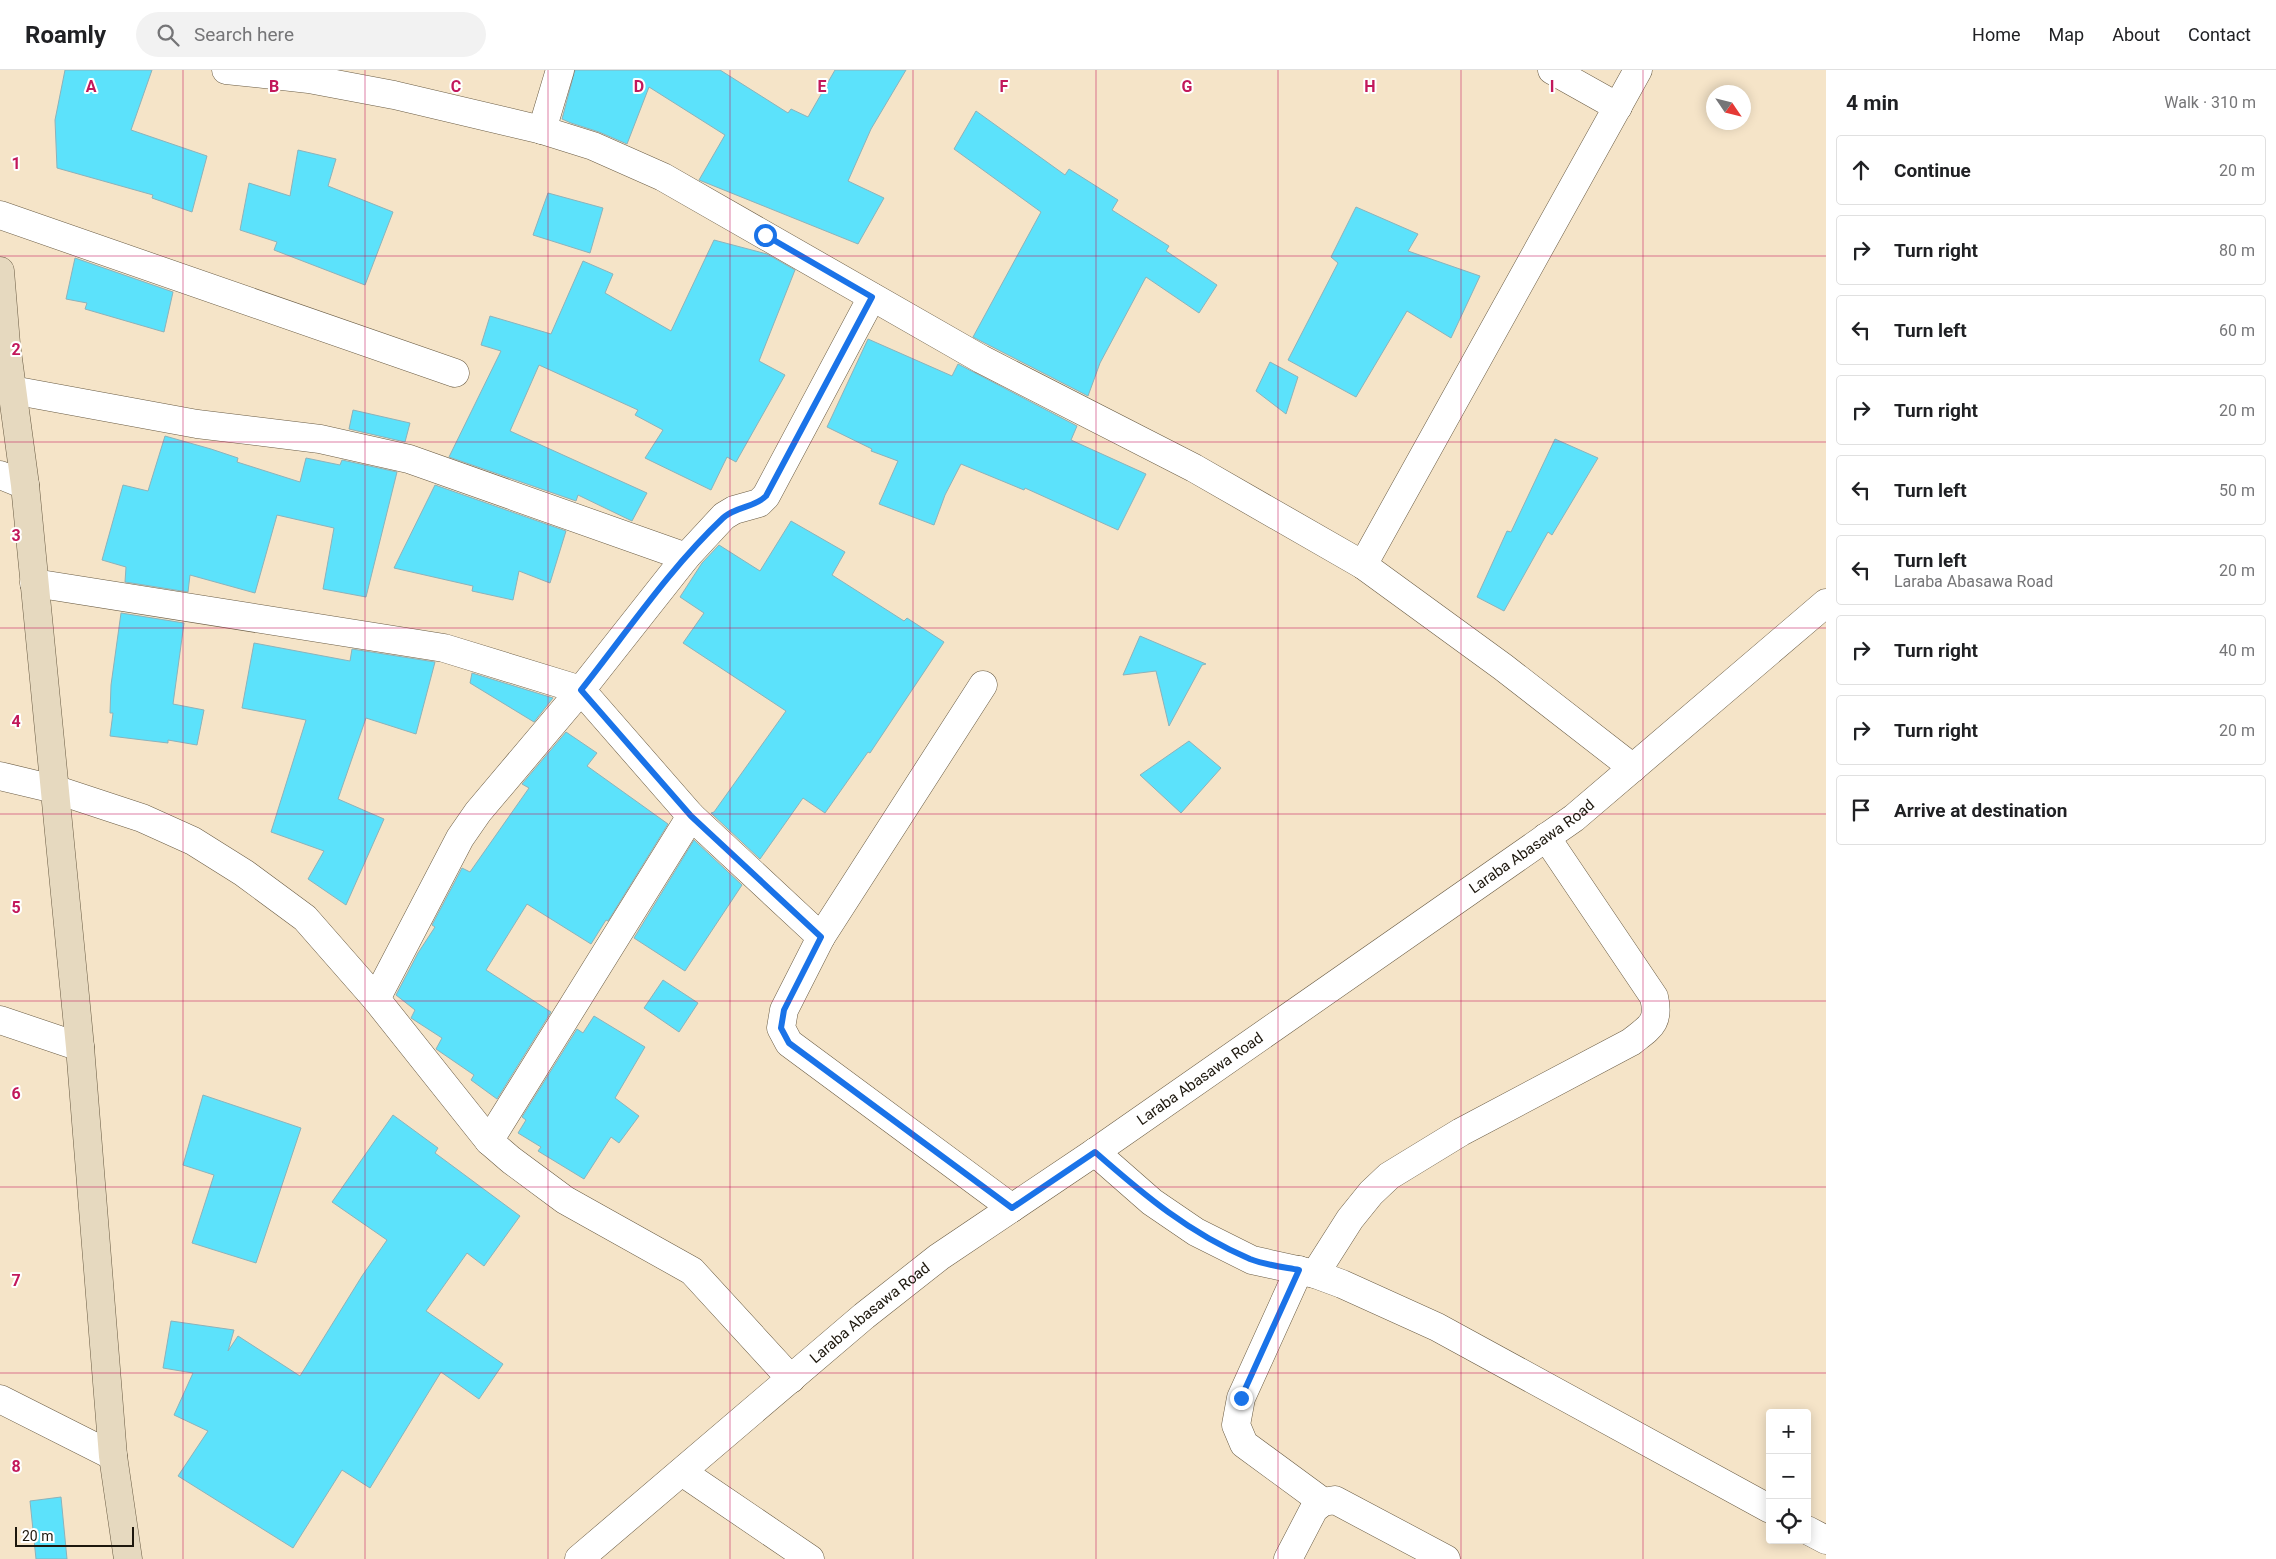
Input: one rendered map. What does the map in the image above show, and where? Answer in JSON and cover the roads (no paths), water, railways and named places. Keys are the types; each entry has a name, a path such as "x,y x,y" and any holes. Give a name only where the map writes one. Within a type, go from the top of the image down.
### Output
{"street":[{"path":"226,70 310,79 332,76 394,95 542,130 593,146 663,177 981,359 1194,468 1363,565 1502,667 1633,768"},
{"path":"542,130 560,70"},
{"path":"1552,70 1618,107"},
{"path":"1363,565 1638,70"},
{"path":"0,216 455,373"},
{"path":"0,271 12,390 25,485 80,1047 113,1456 128,1559"},
{"path":"376,999 460,838 520,761 581,690 686,556 724,516 734,510 759,503 766,496 872,297"},
{"path":"12,390 197,424 320,439 409,459 686,556"},
{"path":"0,475 25,485"},
{"path":"34,583 444,648 581,690 691,816 821,937"},
{"name":"Laraba Abasawa Road","path":"579,1559 864,1316 939,1257 1095,1152 1574,818 1826,603"},
{"path":"983,685 821,937 784,1010 781,1028 789,1043 1012,1208"},
{"path":"0,776 54,789 142,818 193,841 244,873 305,918 376,999 489,1141 511,1160 565,1200 692,1271 790,1379"},
{"path":"489,1141 691,816"},
{"path":"1323,1502 1244,1444 1236,1425 1241,1398 1307,1272 1371,1193 1389,1176 1461,1132 1631,1042 1653,1025 1657,1011 1654,997 1546,837"},
{"path":"0,1020 80,1047"},
{"path":"1095,1152 1152,1202 1196,1232 1252,1260 1307,1272 1342,1284 1437,1327 1766,1507"},
{"path":"0,1399 113,1456"},
{"path":"682,1472 810,1559"},
{"path":"1288,1559 1314,1509 1323,1502 1335,1500 1446,1559"},
{"path":"1811,1532 1826,1540"}]}
